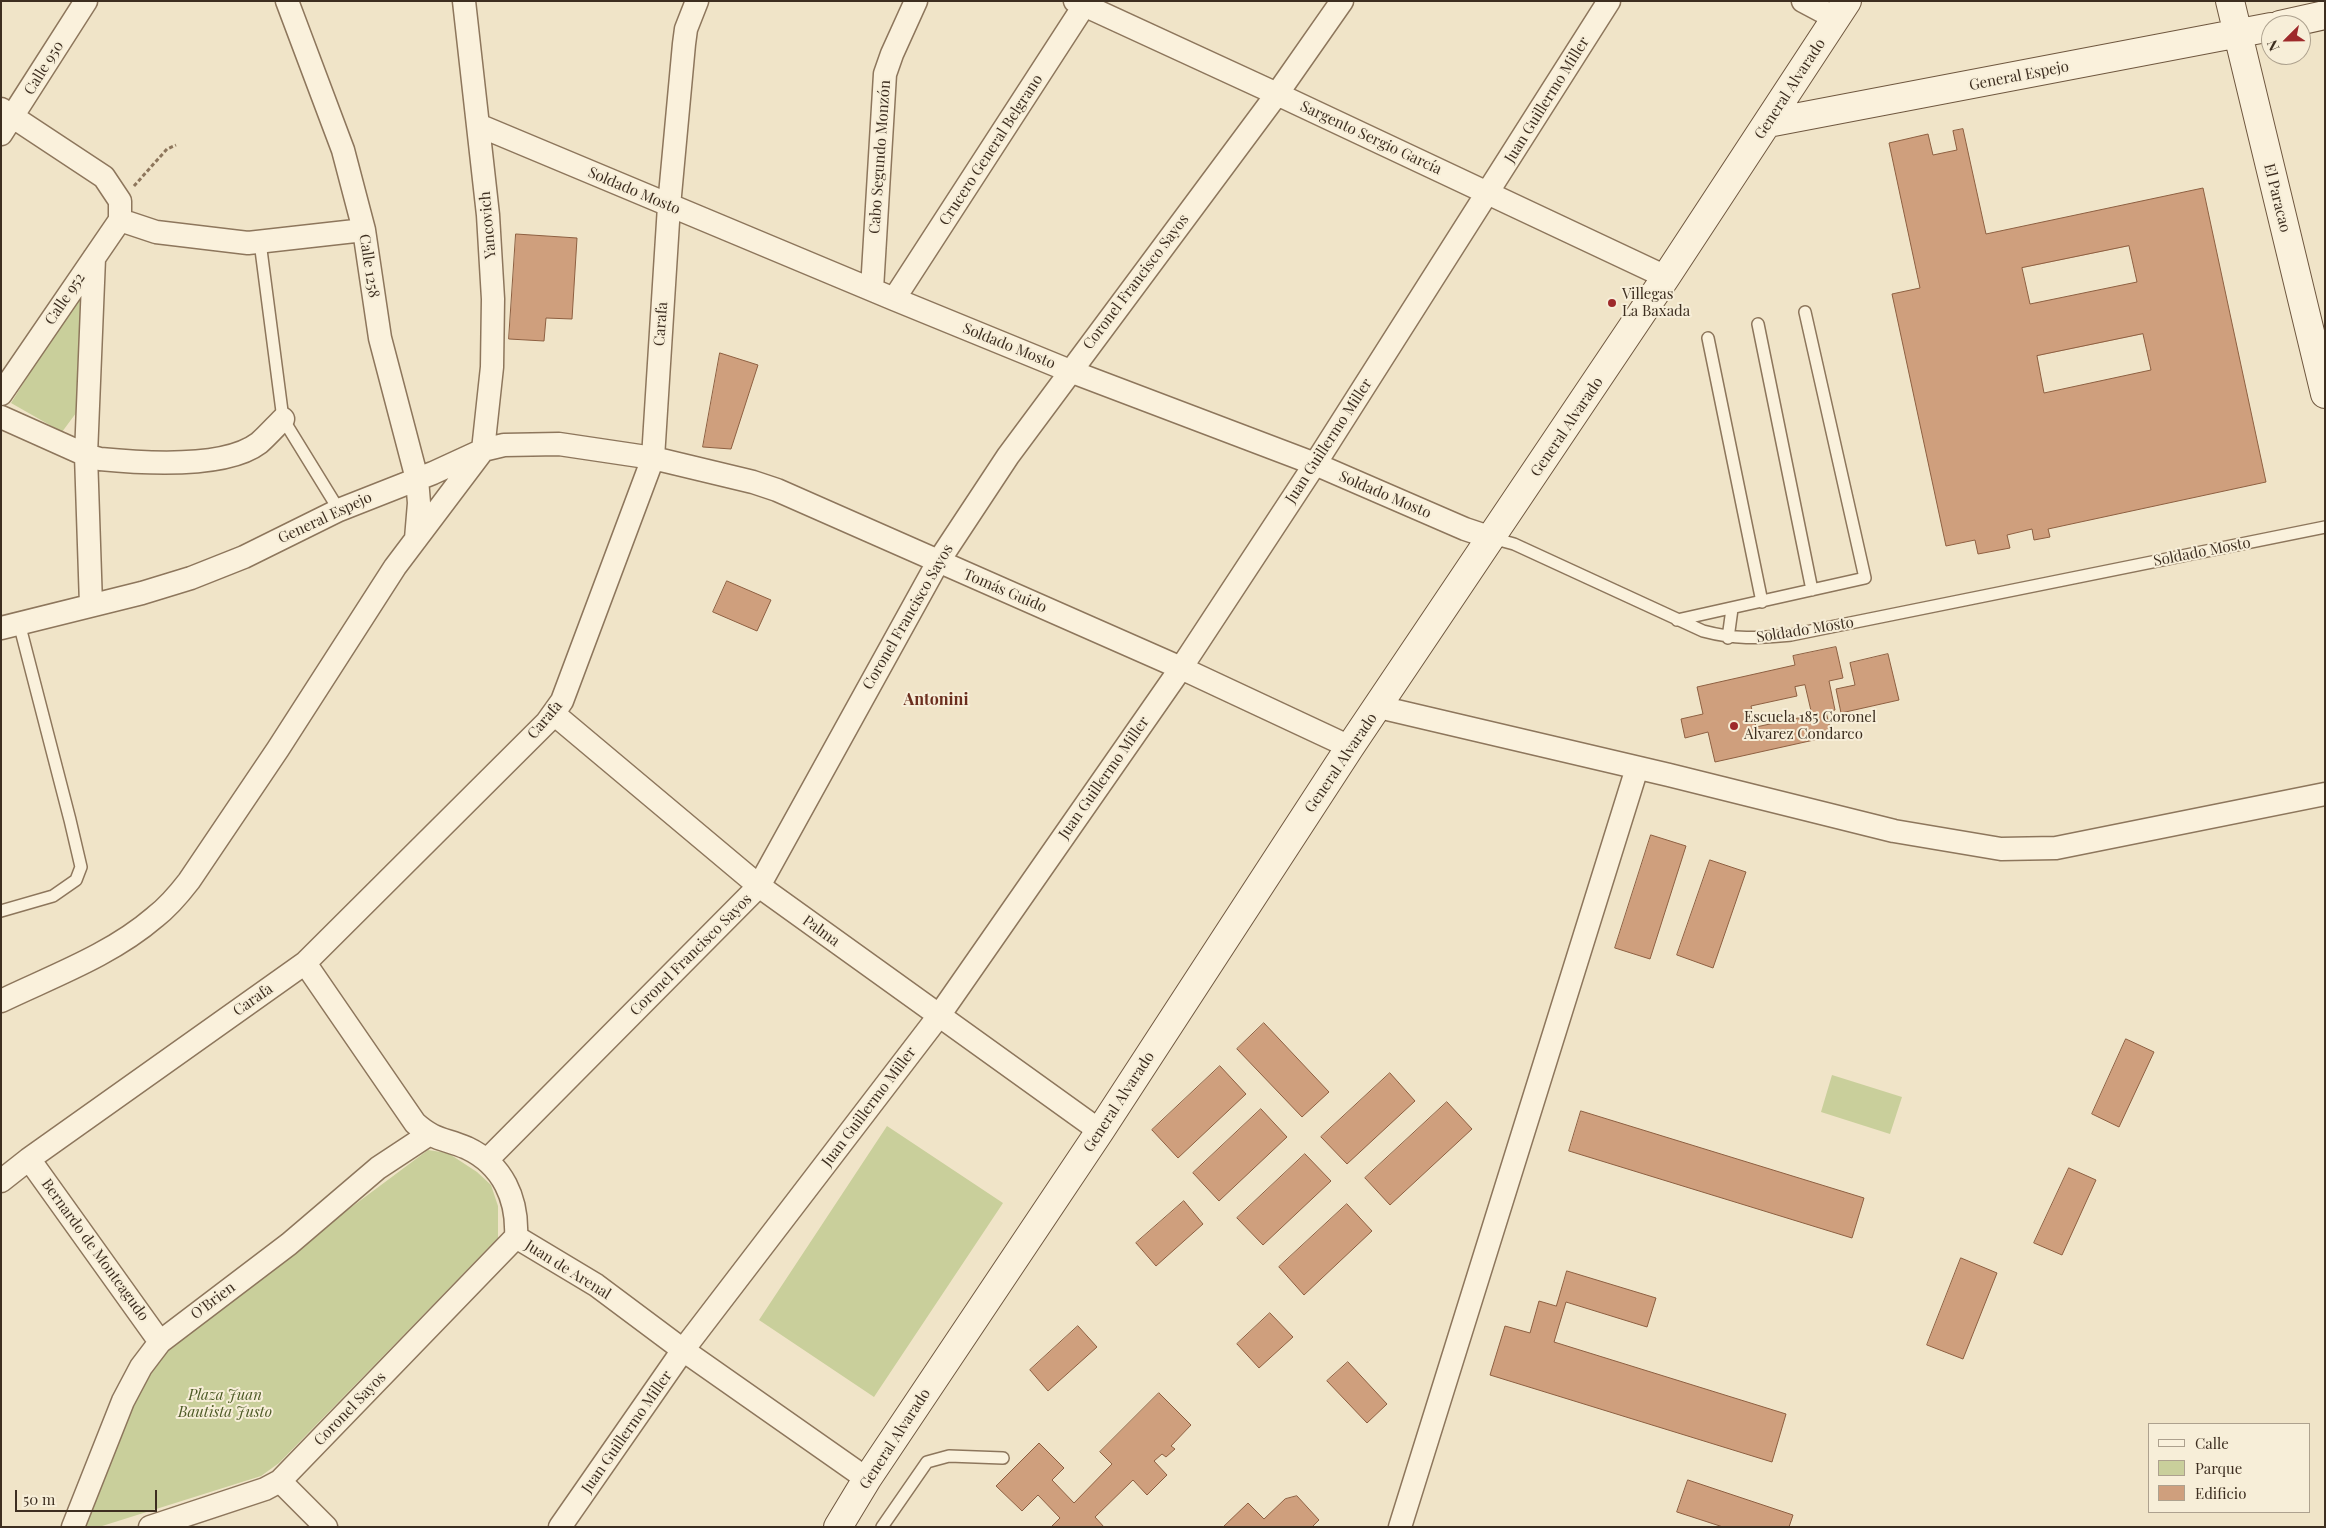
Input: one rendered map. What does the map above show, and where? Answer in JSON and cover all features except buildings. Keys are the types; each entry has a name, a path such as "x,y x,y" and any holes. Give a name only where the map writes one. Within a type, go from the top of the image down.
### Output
{"street":[{"name":"Calle 950","path":"5,120 86,1"},
{"name":"Calle 1258","path":"287,1 343,150 364,230 380,338 417,479 419,503 416,538"},
{"name":"Yancovich","path":"464,1 488,215 494,299 492,367 483,450"},
{"name":"Carafa","path":"1,1181 29,1159 306,963 554,714 562,701 653,458 669,206 684,44 686,29 696,1"},
{"name":"Cabo Segundo Monzón","path":"872,289 885,74 916,1"},
{"name":"Coronel Francisco Sayos","path":"487,1160 759,886 938,562 1008,456 1070,370 1277,94 1342,1"},
{"name":"Juan Guillermo Miller","path":"560,1527 683,1350 938,1017 1182,668 1488,194 1609,1"},
{"path":"1803,1 1841,10"},
{"name":"El Paracao","path":"2230,1 2325,394"},
{"name":"Sargento Sergio García","path":"1082,3 1666,277"},
{"name":"Crucero General Belgrano","path":"894,299 1082,3"},
{"name":"General Alvarado","path":"838,1527 867,1479 1100,1131 1350,747 1379,708 1841,10"},
{"path":"2311,18 2325,15"},
{"name":"General Espejo","path":"1768,123 2261,29"},
{"path":"5,120 104,177 120,210 156,232 248,243 364,230"},
{"name":"Soldado Mosto","path":"478,125 894,299 1070,370 1315,464 1464,529 1492,538"},
{"name":"Calle 952","path":"1,394 94,258 120,210"},
{"path":"91,605 86,455 94,258"},
{"path":"1,417 86,455 116,461 193,462 212,460 237,453 258,444 283,419"},
{"name":"General Espejo","path":"10,626 142,593 191,578 244,557 339,510 483,450 520,443 559,444 653,458"},
{"path":"1,1001 106,950 140,929 172,901 195,873 395,567 483,450"},
{"name":"Tomás Guido","path":"653,458 753,482 777,490 1182,668 1350,747"},
{"path":"1379,708 1894,831 2001,849 2056,848 2325,794"},
{"name":"Palma","path":"554,714 759,886 938,1017 1100,1131"},
{"path":"1400,1527 1636,768"},
{"name":"Juan de Arenal","path":"306,963 415,1123 428,1135 467,1148 487,1160 504,1179 512,1196 517,1219 516,1237 596,1285 683,1350 867,1479"},
{"name":"O'Brien","path":"72,1527 124,1402 141,1367 160,1342 289,1244 378,1168 428,1135"},
{"name":"Bernardo de Monteagudo","path":"29,1159 160,1342"},
{"name":"Coronel Sayos","path":"150,1527 265,1489 280,1481 516,1237"},
{"path":"280,1481 326,1527"}],"lane":[{"path":"260,242 283,419 339,510"},
{"path":"1677,620 1865,578 1805,312"},
{"path":"1758,324 1812,590"},
{"path":"1708,338 1762,602"},
{"name":"Soldado Mosto","path":"1492,538 1514,544 1703,631 1728,638 1752,639 1791,635 2325,527"},
{"path":"1728,638 1732,609"},
{"path":"1,910 59,892 76,880 80,867 70,820 10,626"},
{"path":"882,1527 927,1462 949,1456 1004,1458"}],"path":[{"path":"120,210 167,149 176,145"}],"green space":[{"path":"82,289 79,409 62,432 11,403"},
{"path":"1832,1075 1902,1097 1890,1134 1821,1112"},
{"path":"887,1126 1003,1203 874,1397 759,1320"},
{"name":"Plaza Juan Bautista Justo","path":"428,1150 448,1153 477,1172 491,1185 498,1206 498,1238 279,1463 261,1476 99,1527 84,1527 142,1380 168,1349 200,1320"}],"place":[{"name":"Villegas La Baxada","path":"1612,303"},
{"name":"Escuela 185 Coronel Alvarez Condarco","path":"1734,726"}],"district":[{"name":"Antonini","path":"936,700"}]}
